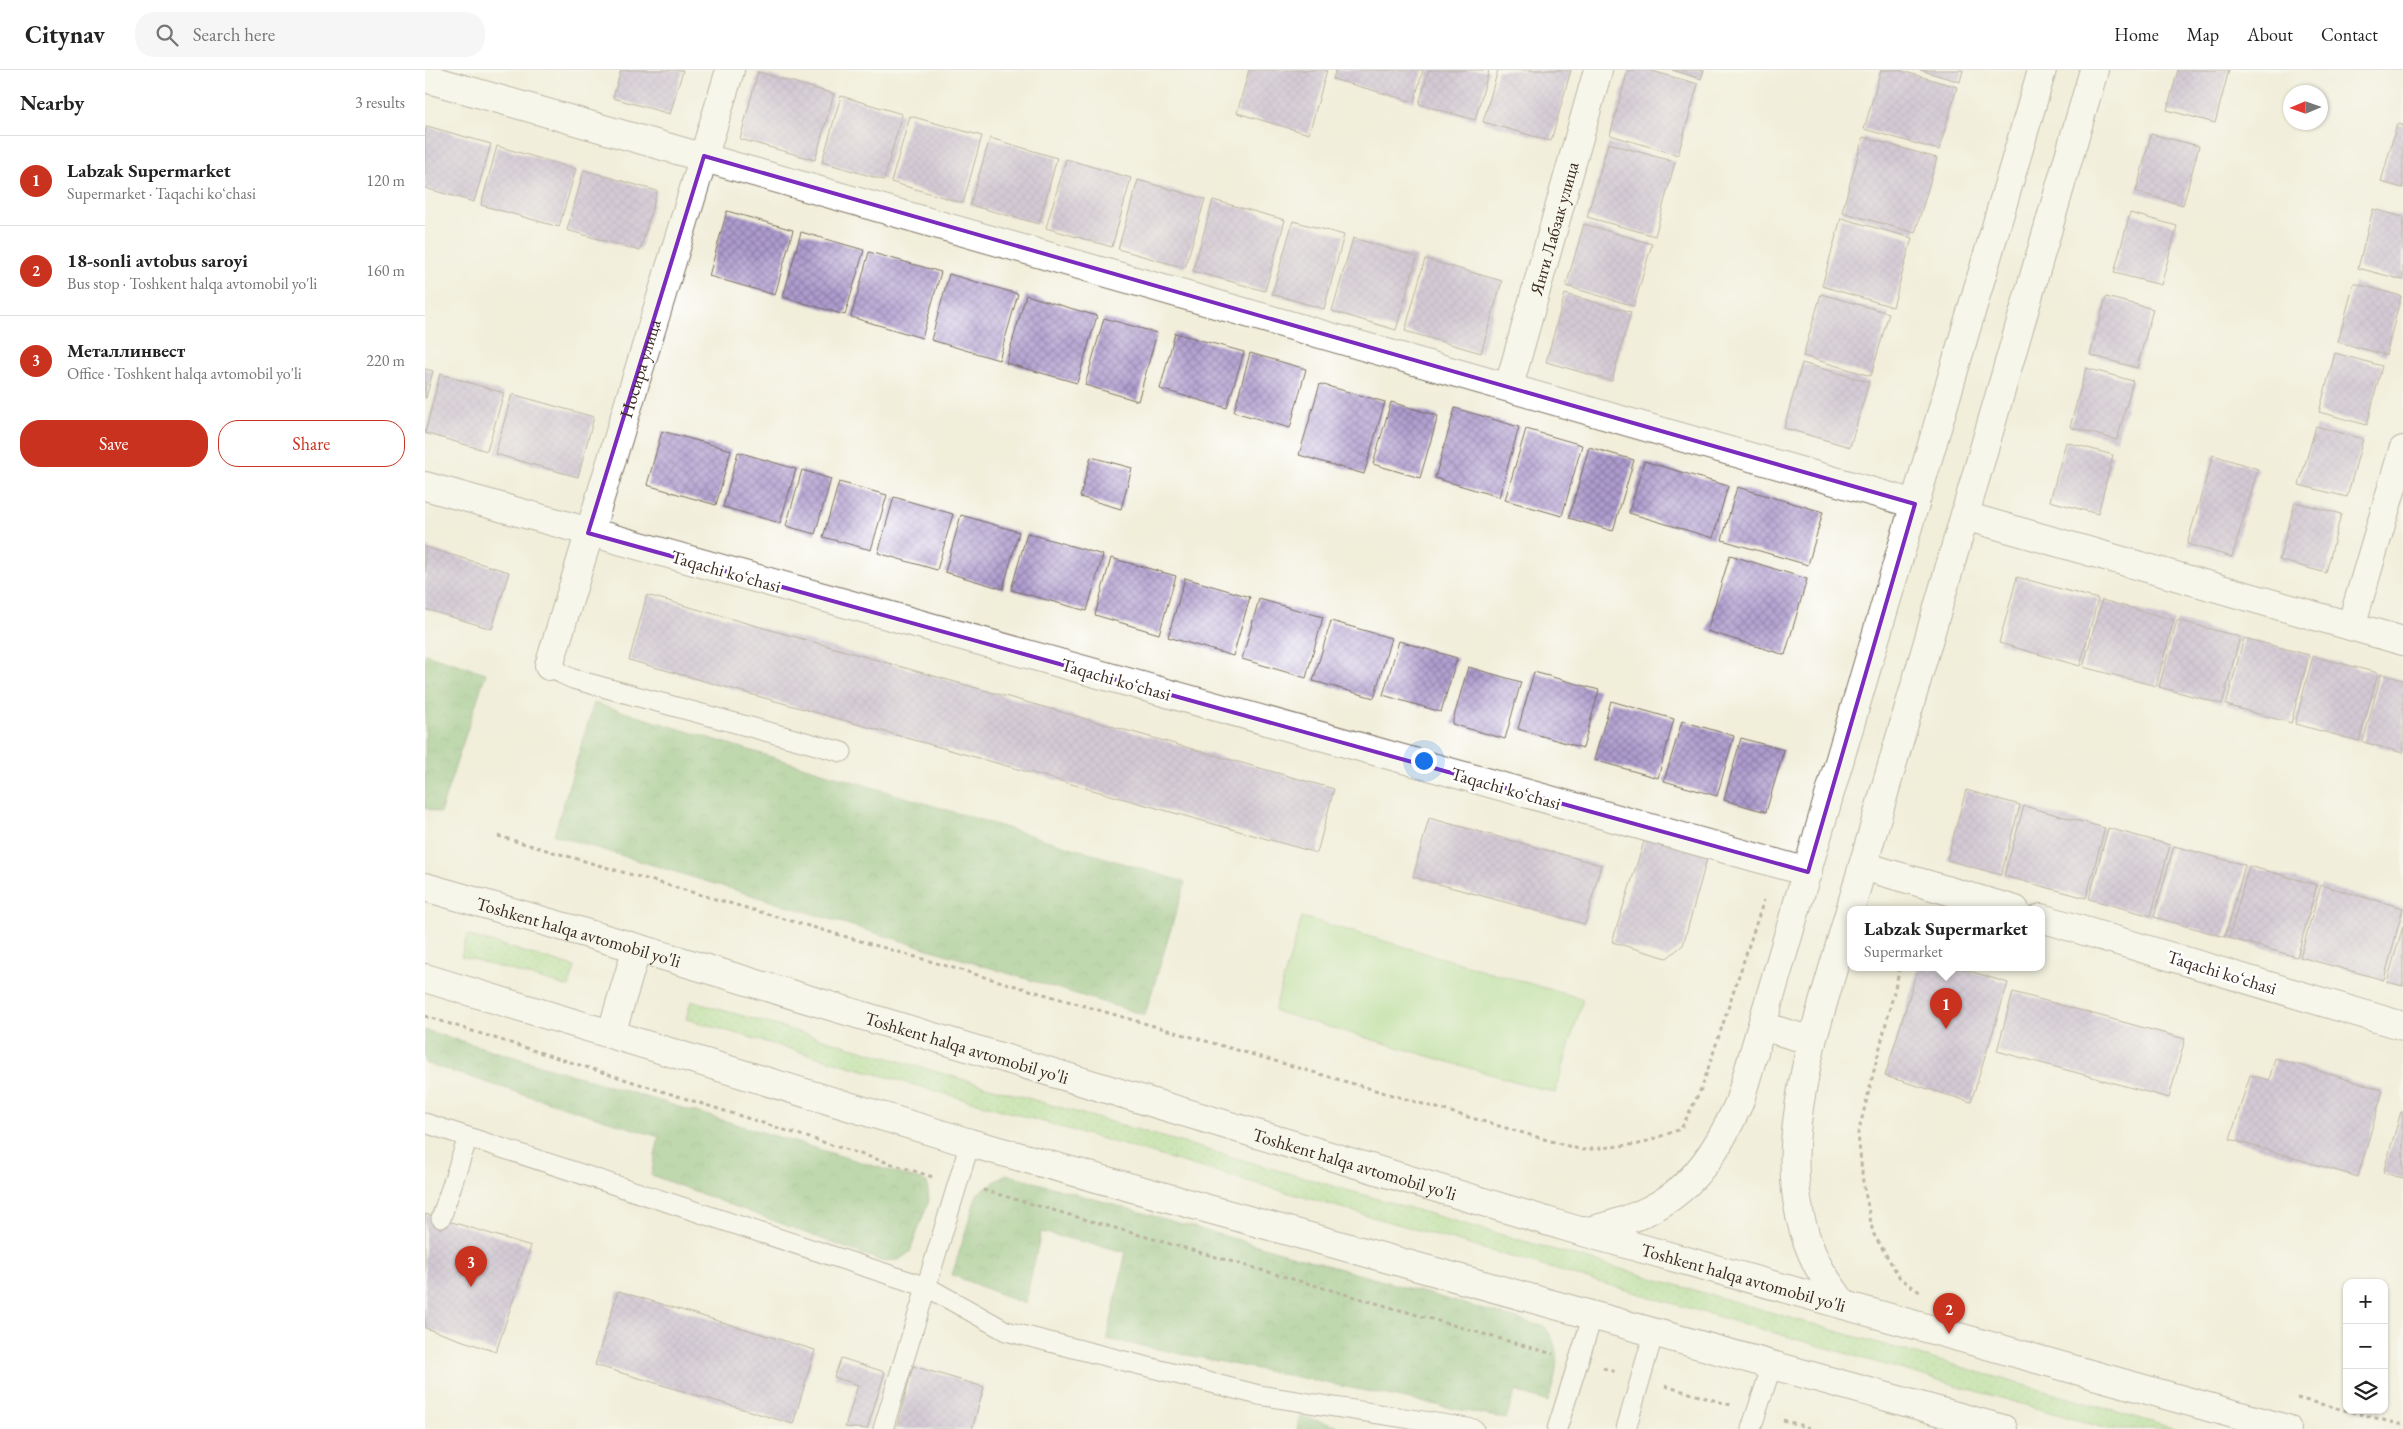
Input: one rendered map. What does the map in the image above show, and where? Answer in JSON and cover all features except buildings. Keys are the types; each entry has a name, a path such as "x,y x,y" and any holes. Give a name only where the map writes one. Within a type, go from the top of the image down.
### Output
{"main road":[{"name":"Носира улица","path":"549,664 730,70"},
{"name":"Янги Лабзак улица","path":"1509,386 1599,70"},
{"path":"1583,1232 1618,1225 1648,1212 1691,1180 1724,1135 1739,1103 2042,70"},
{"path":"1851,906 2094,70"},
{"path":"425,78 1509,386 1915,504"},
{"path":"2351,626 2403,450"},
{"name":"Taqachi koʻchasi","path":"425,486 1808,872"},
{"path":"1965,516 2403,641"},
{"path":"1863,866 2001,906"},
{"name":"Toshkent halqa avtomobil yo'li","path":"425,887 637,948 1583,1232 2287,1429"},
{"name":"Taqachi koʻchasi","path":"2045,919 2403,1026"},
{"path":"1844,1305 1817,1264 1804,1232 1795,1196 1794,1158 1797,1118 1812,1041 1847,921"},
{"path":"611,1034 637,948"},
{"path":"425,978 970,1142 2003,1429"},
{"path":"1762,1026 1812,1041"}],"lane":[{"path":"549,664 562,674 573,678 841,752"},
{"path":"425,1124 927,1287 1006,1330 1015,1333 1259,1395 1474,1429"},
{"path":"441,1218 468,1137"},
{"path":"883,1429 970,1142"},
{"path":"1557,1429 1593,1315"},
{"path":"1626,1429 1654,1332"},
{"path":"1753,1421 1772,1365"}],"path":[{"path":"498,836 1582,1150 1639,1144 1681,1129 1702,1087 1776,863"},
{"path":"1899,971 1858,1134 1863,1182 1873,1233 1900,1278 1923,1294"},
{"path":"425,1016 935,1178 959,1183 1640,1379 1753,1421 1813,1429"}],"highlighted area":[{"path":"704,156 1915,504 1808,872 588,533"}],"green space":[{"path":"425,654 486,673 440,813 425,808"},
{"path":"594,703 1185,882 1145,1015 554,835"},
{"path":"1302,917 1583,999 1555,1093 1274,1011"},
{"path":"467,935 575,967 569,987 461,956"},
{"path":"691,1001 2176,1429 2108,1429 686,1019"},
{"path":"425,1030 927,1182 929,1200 910,1252 899,1260 881,1261 651,1175 659,1137 425,1063"},
{"path":"1006,1174 1545,1327 1555,1345 1557,1363 1548,1402 1515,1391 1506,1419 1107,1339 1126,1252 1041,1232 1025,1304 952,1275 977,1194"},
{"path":"1300,1416 1348,1429 1297,1429"}],"place":[{"name":"Labzak Supermarket","path":"1946,1029"},
{"name":"Металлинвест","path":"471,1287"},
{"name":"18-sonli avtobus saroyi","path":"1949,1334"}]}
